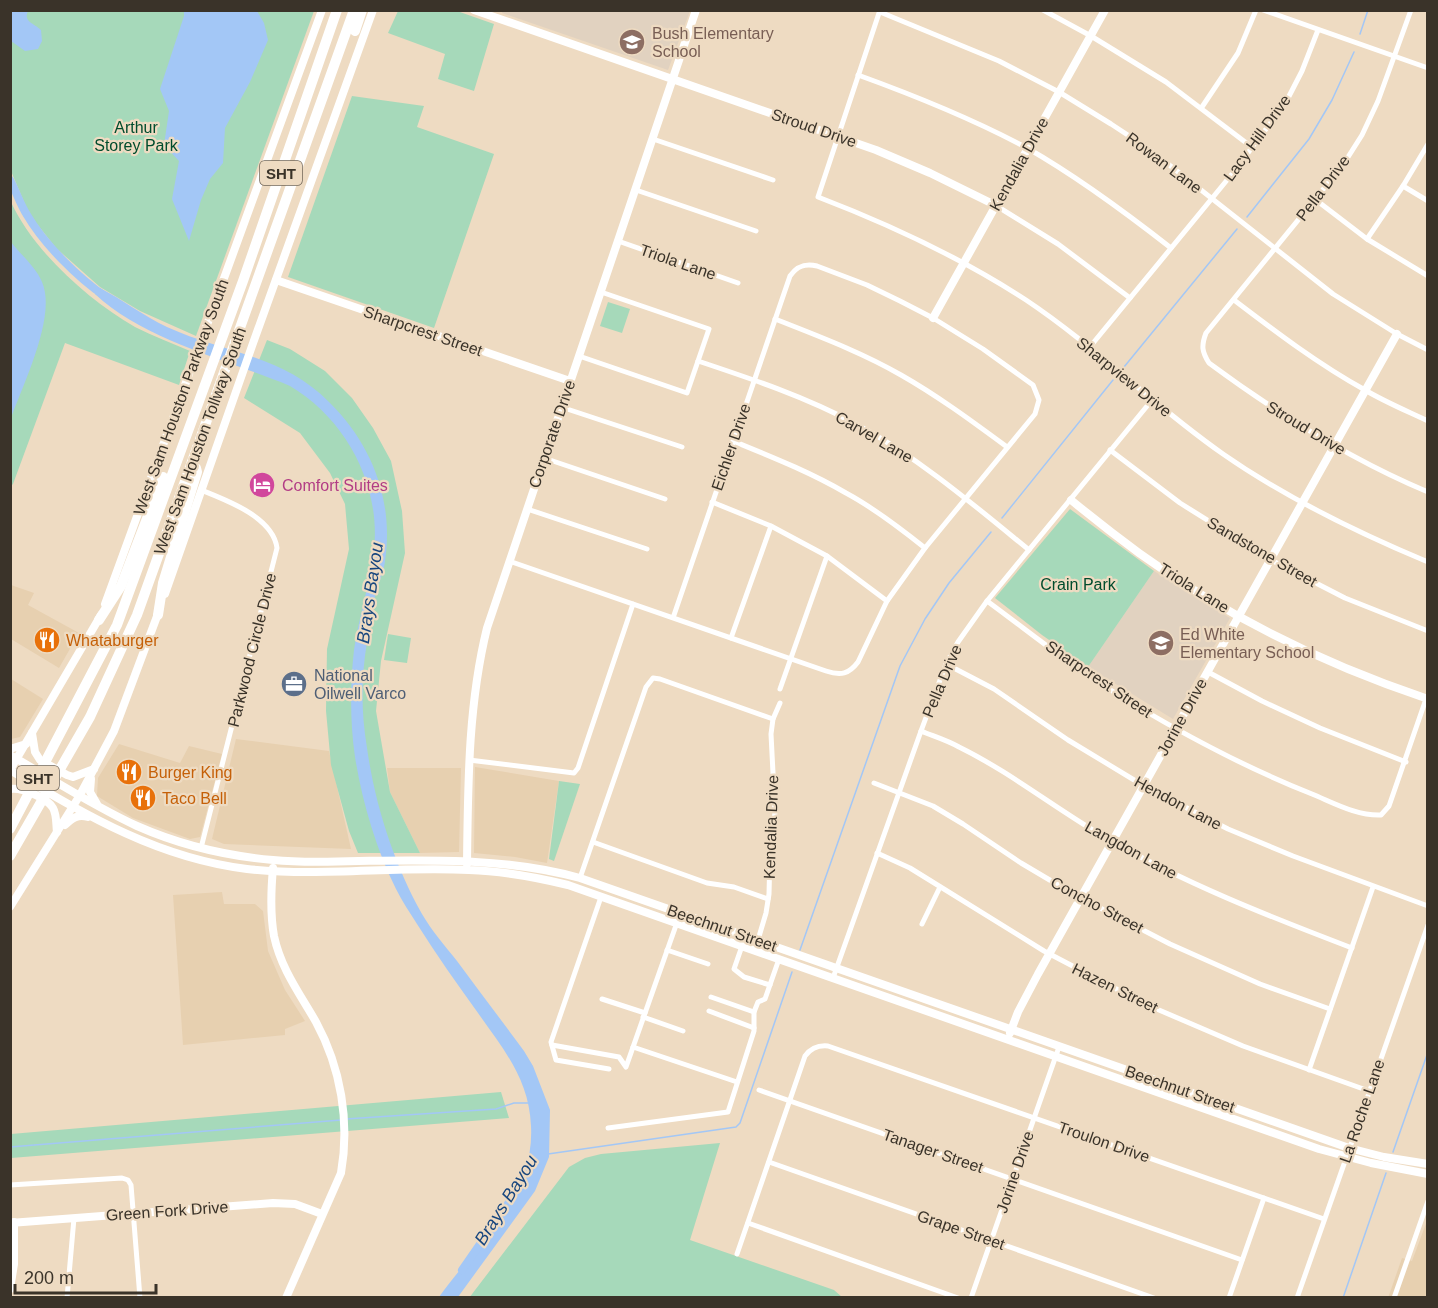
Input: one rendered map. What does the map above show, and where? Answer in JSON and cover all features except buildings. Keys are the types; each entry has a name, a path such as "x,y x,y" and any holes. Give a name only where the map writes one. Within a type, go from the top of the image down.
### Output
{"highway":[{"name":"West Sam Houston Tollway South","path":"13,825 117,625 211,370 337,10"},
{"name":"West Sam Houston Tollway South","path":"10,856 66,762 98,702 150,583 354,10"},
{"path":"335,64 345,55 362,10"},
{"path":"99,620 121,586 165,474 180,451"},
{"path":"158,615 163,583 197,472 194,460"}],"main road":[{"name":"West Sam Houston Parkway South","path":"11,770 14,757 26,744 99,620 322,10"},
{"path":"10,907 80,795 126,700 373,10"},
{"name":"Stroud Drive","path":"474,10 837,135 930,172 996,205"},
{"name":"Corporate Drive","path":"467,870 472,714 479,660 489,621 696,10"},
{"name":"Kendalia Drive","path":"933,318 1105,10"},
{"name":"Sharpcrest Street","path":"276,280 570,381"},
{"name":"Jorine Drive","path":"1008,1040 1022,1004 1049,954 1397,334"},
{"name":"Triola Lane","path":"1071,500 1146,558 1240,616 1360,675 1427,699"},
{"path":"32,733 35,752 40,760 74,777 93,771"},
{"path":"10,748 26,744"},
{"name":"Beechnut Street","path":"14,757 136,825 201,848 274,861 467,860 496,862 541,868 580,878 1349,1148 1384,1157 1428,1164"},
{"name":"Beechnut Street","path":"11,770 73,807 131,837 198,860 232,867 273,871 467,870 500,872 540,879 601,897 755,950 1346,1157 1428,1174"},
{"path":"93,771 90,792 98,805"},
{"path":"10,789 27,791 51,805 55,814 57,832"},
{"path":"57,832 71,818 80,816 93,818"},
{"path":"131,837 136,825"},
{"path":"198,860 201,848"},
{"path":"274,861 271,892 274,936 289,978 323,1036 337,1073 345,1131 344,1156 340,1173 286,1298"},
{"path":"341,861 341,872"},
{"path":"540,879 541,868"},
{"path":"612,901 616,891"},
{"path":"920,1009 923,999"},
{"path":"1150,1089 1153,1080"},
{"path":"1254,1126 1257,1116"},
{"name":"Green Fork Drive","path":"12,1222 273,1203 295,1204 322,1214"},
{"path":"11,1286 14,1264 12,1222"}],"street":[{"path":"1043,10 1091,36 1166,82 1202,107 1253,148"},
{"path":"1202,107 1238,52 1256,10"},
{"path":"1263,10 1428,68"},
{"name":"Pella Drive","path":"1202,345 1206,333 1316,200 1343,165 1362,135 1378,101 1411,10"},
{"path":"837,135 880,11"},
{"name":"Rowan Lane","path":"880,11 999,61 1059,92 1149,149 1333,294 1397,334 1428,350"},
{"name":"Lacy Hill Drive","path":"1089,348 1253,148 1285,104 1302,71 1318,30"},
{"path":"858,75 959,114 1028,149 1112,202 1171,248"},
{"name":"Sharpview Drive","path":"837,135 818,197 912,235 964,261 1027,301 1223,454 1303,504 1365,536 1428,561"},
{"path":"653,139 773,180"},
{"path":"1367,239 1428,144"},
{"path":"1403,186 1428,201"},
{"path":"636,190 756,231"},
{"path":"1316,200 1367,239 1428,276"},
{"name":"Stroud Drive","path":"996,205 1058,244 1130,298"},
{"name":"Triola Lane","path":"618,241 738,283"},
{"name":"Eichler Drive","path":"673,618 790,276 801,266 811,264 822,267 882,292 933,318"},
{"path":"579,356 687,393 709,329 601,292"},
{"path":"1234,300 1284,338 1366,391 1428,422"},
{"path":"508,561 834,674 849,672 858,662 887,601 925,548 1035,414 1039,400 1034,386 983,349 933,318"},
{"path":"775,319 840,344 900,374 949,405 1007,447"},
{"name":"Stroud Drive","path":"1202,345 1203,354 1209,363 1277,412 1334,447 1428,492"},
{"name":"Carvel Lane","path":"698,361 812,403 856,424 912,458 966,498 1029,550"},
{"name":"Pella Drive","path":"833,978 921,731 946,664 958,642 987,601 1152,400"},
{"path":"561,407 682,447"},
{"path":"733,441 792,464 847,493 893,523 925,548"},
{"name":"Sandstone Street","path":"1110,450 1180,503 1271,560 1345,598 1428,631"},
{"path":"544,458 665,499"},
{"name":"Parkwood Circle Drive","path":"201,490 236,504 252,514 270,531 277,548 201,848"},
{"path":"712,502 771,526 827,556 887,601"},
{"path":"526,509 647,549"},
{"path":"731,638 771,526"},
{"path":"780,689 827,556"},
{"name":"Sharpcrest Street","path":"987,601 1089,675 1175,729 1235,760 1366,815 1381,815 1389,806 1406,762"},
{"path":"469,760 574,773 578,768 633,604"},
{"name":"Hendon Lane","path":"946,664 1002,694 1068,740 1144,786 1228,829 1373,887 1428,906"},
{"path":"1208,672 1320,728 1406,762 1427,699"},
{"path":"580,878 646,687 653,678 773,719"},
{"name":"Kendalia Drive","path":"755,950 768,899 775,812 771,734 773,719 780,704"},
{"name":"Langdon Lane","path":"921,731 958,746 992,765 1112,841 1194,884 1274,919 1352,948"},
{"name":"Concho Street","path":"874,783 933,806 1021,863 1081,898 1170,944 1260,984 1330,1009"},
{"path":"592,842 707,883 734,887 768,899"},
{"name":"Hazen Street","path":"877,853 910,868 1049,954 1145,1004 1243,1046 1369,1091"},
{"path":"922,924 940,887"},
{"path":"1309,1070 1373,887"},
{"path":"601,897 551,1042 556,1060 609,1069"},
{"path":"552,1044 619,1058 626,1066 680,914"},
{"name":"La Roche Lane","path":"1298,1298 1428,925"},
{"path":"742,946 734,969 744,977 770,985"},
{"path":"667,950 708,964"},
{"path":"608,1128 728,1112 754,1028 754,1012 758,1002 765,999 779,959"},
{"path":"711,998 754,1012"},
{"path":"602,999 683,1031"},
{"path":"709,1011 754,1028"},
{"name":"Troulon Drive","path":"790,1101 805,1056 816,1047 828,1046 1324,1220"},
{"path":"633,1047 737,1082"},
{"name":"Jorine Drive","path":"971,1298 1059,1047"},
{"name":"Tanager Street","path":"759,1090 1242,1260"},
{"path":"736,1254 790,1101"},
{"name":"Grape Street","path":"769,1162 1154,1298"},
{"path":"10,1185 122,1178 128,1180 131,1185 140,1298"},
{"path":"1228,1298 1264,1198"},
{"path":"1394,1298 1428,1201"},
{"path":"67,1298 74,1218"},
{"path":"747,1223 958,1298"}],"shaded area":[{"name":"Bush Elementary School","path":"503,10 690,11 668,70 502,13"},
{"name":"Ed White Elementary School","path":"1154,571 1230,618 1173,719 1088,667"},
{"path":"11,585 34,593 28,605 79,633 59,668 11,639"},
{"path":"11,679 43,699 20,737 11,739"},
{"path":"236,739 329,751 351,849 224,844 212,839"},
{"path":"119,744 180,763 189,746 222,754 200,837 190,839 133,818 97,796 98,778"},
{"path":"475,767 559,781 547,863 474,853"},
{"path":"387,768 461,768 459,852 420,853 390,792"},
{"path":"222,892 224,904 255,904 263,911 268,951 285,990 305,1021 285,1029 285,1035 183,1045 173,895"},
{"path":"1427,1221 1427,1297 1388,1298 1402,1258 1412,1261"}],"green space":[{"name":"Arthur Storey Park","path":"10,11 314,11 196,336 140,311 100,287 56,248 29,214 11,171"},
{"path":"398,11 457,11 494,24 474,91 438,79 445,54 388,33"},
{"path":"352,96 424,106 417,127 494,154 434,328 288,277"},
{"path":"10,200 32,237 80,288 98,303 135,327 190,351 179,385 65,343 11,486"},
{"path":"608,302 630,309 622,333 600,326"},
{"path":"267,340 290,349 325,371 352,398 373,428 391,461 402,511 405,553 381,661 376,711 390,792 420,853 358,853 349,831 331,765 326,711 327,649 349,549 345,504 330,473 300,433 244,398"},
{"name":"Crain Park","path":"1070,509 1154,571 1088,667 995,598"},
{"path":"388,634 411,638 407,663 384,660"},
{"path":"559,781 580,784 554,861 549,859"},
{"path":"501,1092 509,1118 11,1158 11,1134"},
{"path":"720,1143 690,1240 834,1290 842,1297 469,1298 569,1167 585,1158 601,1154"}],"water":[{"path":"10,11 28,11 28,20 41,30 42,41 38,49 25,51 11,41"},
{"path":"184,11 257,11 264,23 268,40 250,82 225,128 223,163 210,179 189,241 172,199 179,161 164,145 169,111 160,89"},
{"path":"11,242 32,266 42,282 45,313 37,350 11,418"},
{"path":"100,288 167,327 273,364 311,386 344,418 368,455 377,475 383,495 387,539 384,564 367,642 362,695 367,748 375,791 394,855 422,914 524,1051 533,1066 550,1110 549,1157 535,1191 458,1297 439,1297 500,1219 513,1198 524,1175 530,1152 531,1126 526,1094 514,1066 439,958 398,893 382,858 366,808 355,757 351,704 354,650 374,550 375,526 372,502 365,478 356,456 343,435 328,416 310,400 290,386 188,348 137,324 95,294"}],"waterway":[{"path":"1360,34 1368,10"},
{"path":"1247,217 1309,139 1332,100 1354,52"},
{"name":"Brays Bayou","path":"10,180 34,226 52,249 106,297"},
{"path":"1124,367 1237,229"},
{"path":"1002,518 1113,380"},
{"path":"800,950 900,666 925,619 949,583 991,532"},
{"path":"548,1154 736,1127 740,1123 792,972"},
{"path":"1393,1152 1428,1052"},
{"path":"346,1119 496,1109 514,1103 529,1103"},
{"path":"10,1147 341,1120"},
{"path":"1343,1298 1386,1173"},
{"name":"Brays Bayou","path":"462,1270 525,1179"}],"place":[{"name":"Bush Elementary School","path":"632,42"},
{"name":"Comfort Suites","path":"262,485"},
{"name":"Whataburger","path":"47,640"},
{"name":"Ed White Elementary School","path":"1161,643"},
{"name":"National Oilwell Varco","path":"294,684"},
{"name":"Burger King","path":"129,772"},
{"name":"Taco Bell","path":"143,798"}]}
